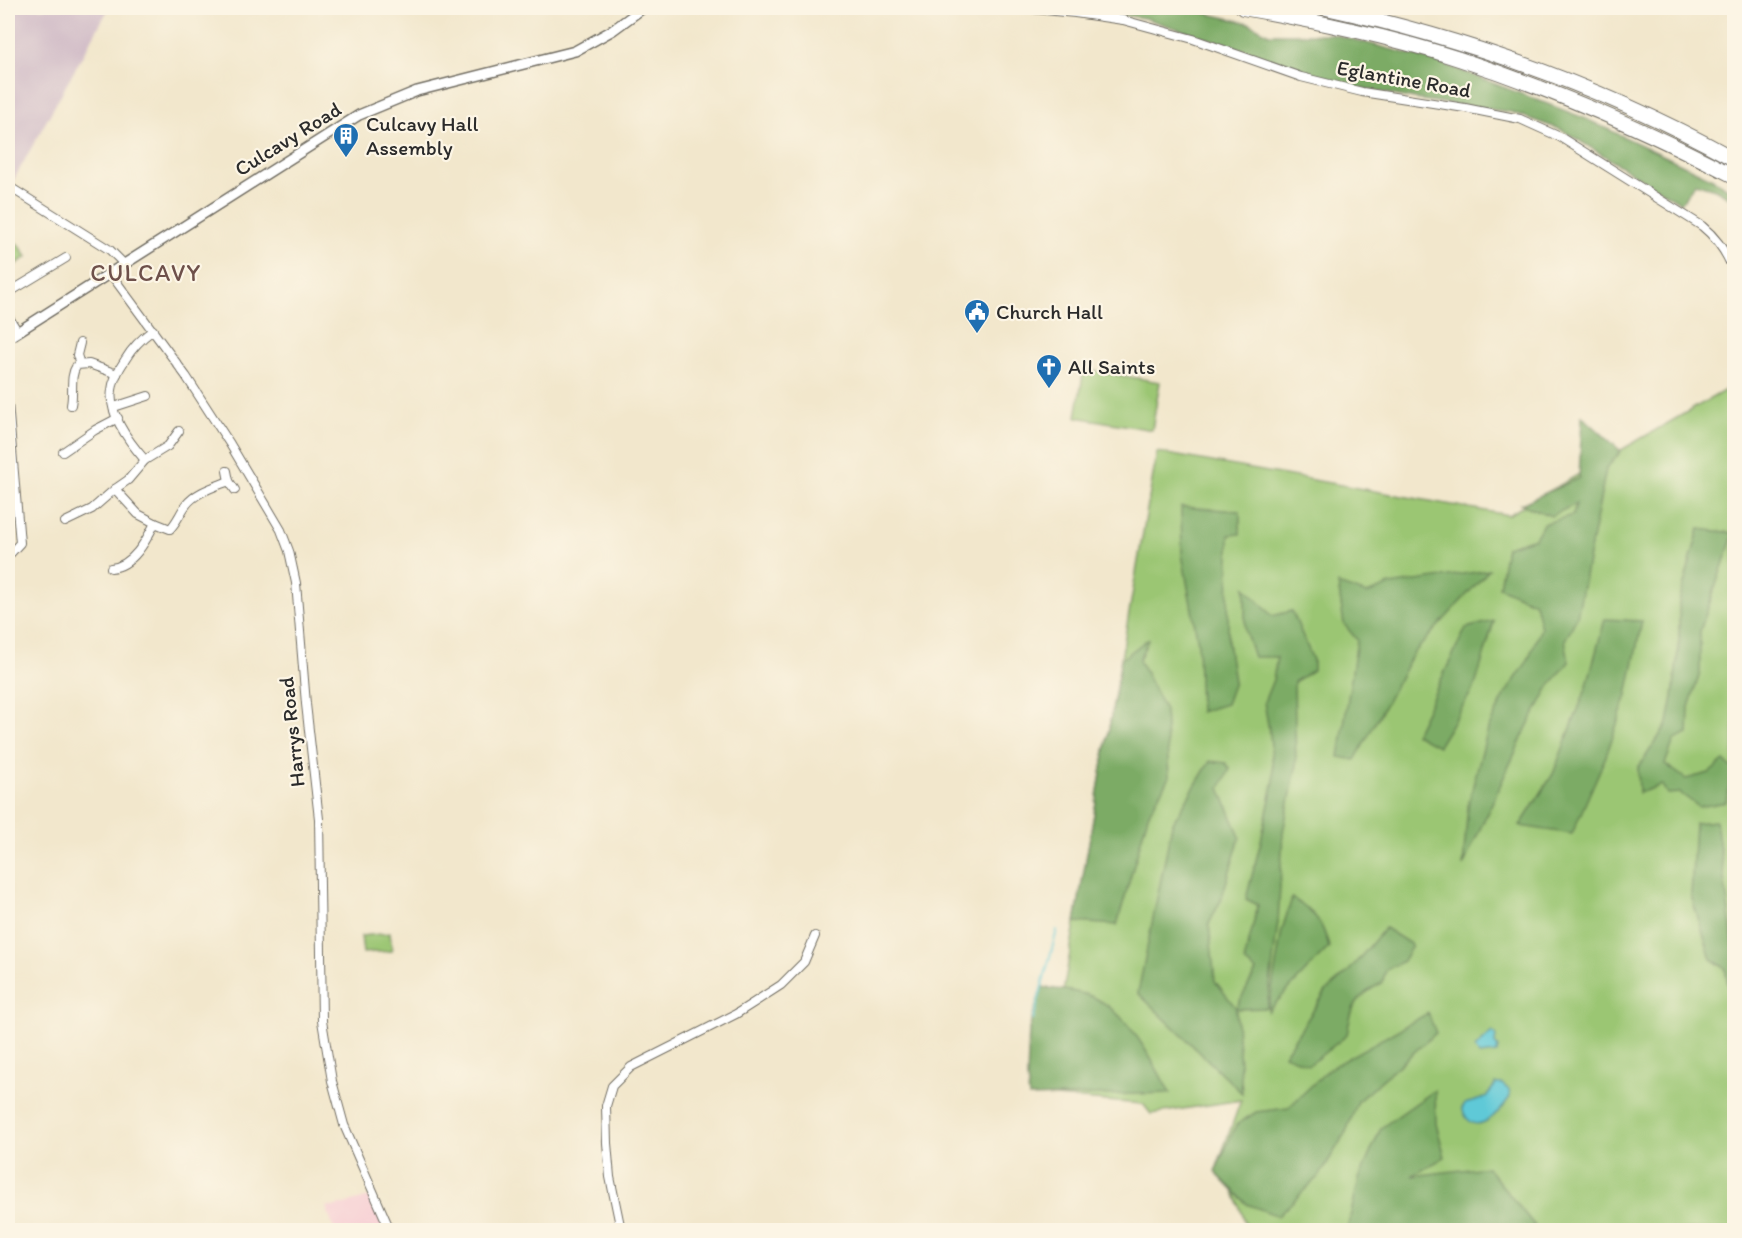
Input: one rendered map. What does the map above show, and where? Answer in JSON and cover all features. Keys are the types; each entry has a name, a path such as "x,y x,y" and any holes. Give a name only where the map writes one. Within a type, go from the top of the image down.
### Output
{"highway":[{"path":"1243,8 1331,25 1457,58 1627,123 1734,176"},
{"path":"1326,8 1458,42 1581,85 1632,107 1734,159"}],"street":[{"name":"Culcavy Road","path":"8,338 341,126 375,107 434,86 575,51 613,30 643,8"},
{"name":"Eglantine Road","path":"1023,8 1124,20 1193,39 1301,77 1362,92 1520,119 1560,137 1702,226 1720,243 1734,272"},
{"path":"8,186 110,250 122,265"},
{"path":"8,293 66,258"},
{"name":"Harrys Road","path":"110,273 153,330 230,444 281,530 289,550 296,582 306,704 320,819 322,1021 326,1053 344,1125 390,1230"},
{"path":"8,316 18,332"},
{"path":"145,460 124,434 111,391 117,374 132,349 153,330"},
{"path":"80,343 77,355 80,364"},
{"path":"70,405 73,396 71,383 74,371 80,364 89,364 117,374"},
{"path":"114,407 148,396"},
{"path":"8,403 20,543 8,556"},
{"path":"63,452 95,430 118,418"},
{"path":"65,522 92,509 128,480 145,460 168,446 179,431"},
{"path":"227,471 228,481 235,490"},
{"path":"115,489 138,514 170,529 175,525 186,504 199,493 228,481"},
{"path":"111,568 118,567 132,558 155,523"},
{"path":"621,1230 610,1178 607,1143 606,1106 612,1086 631,1067 736,1014 782,985 804,962 815,936"}],"shaded area":[{"path":"8,8 109,8 13,181 8,177"},
{"path":"370,1197 386,1230 334,1230 326,1206 333,1207"}],"green space":[{"path":"1074,8 1183,8 1249,23 1269,34 1332,34 1436,61 1584,118 1709,177 1734,192 1734,200 1715,189 1695,183 1681,203 1562,130 1511,112 1414,99 1360,88 1304,73 1241,49 1144,18"},
{"path":"10,238 20,246 27,257 13,266 8,257 8,239"},
{"path":"1084,369 1160,382 1152,430 1076,417"},
{"path":"1734,385 1734,1230 1248,1230 1234,1192 1215,1172 1241,1100 1151,1114 1143,1104 1045,1096 1157,452 1508,515"},
{"path":"1582,416 1621,451 1606,469 1577,617 1565,640 1569,662 1550,685 1527,727 1463,866 1468,805 1488,729 1506,693 1527,662 1541,628 1535,603 1499,587 1506,547 1535,538 1543,524 1573,515 1576,504 1551,516 1521,504 1579,478"},
{"path":"1181,507 1240,511 1240,534 1229,535 1228,642 1234,682 1226,704 1200,712 1198,643 1182,554"},
{"path":"1699,529 1734,533 1700,631 1700,673 1689,707 1688,734 1674,740 1665,764 1686,779 1709,773 1724,761 1733,769 1726,802 1699,807 1680,793 1667,794 1662,785 1639,793 1638,768 1668,723 1679,641 1679,602"},
{"path":"1489,570 1413,654 1355,760 1339,757 1357,640 1344,624 1338,584 1367,594 1390,585"},
{"path":"1245,587 1272,616 1292,611 1313,660 1313,670 1294,682 1296,768 1283,832 1278,922 1267,1008 1236,1009 1242,1093 1138,993 1172,824 1210,761 1226,763 1230,769 1220,788 1240,837 1221,900 1209,924 1215,981 1236,1008 1256,971 1244,962 1258,905 1246,899 1274,780 1264,702 1273,680 1277,657 1254,657 1245,630"},
{"path":"1605,619 1642,621 1627,695 1606,756 1572,834 1520,826 1553,774 1586,689"},
{"path":"1494,621 1475,686 1438,746 1415,734 1466,628"},
{"path":"1149,638 1139,660 1165,710 1169,777 1148,815 1117,925 1075,922 1121,660"},
{"path":"1716,821 1734,948 1734,1038 1730,1030 1730,997 1725,968 1711,959 1691,896 1695,823"},
{"path":"1292,898 1316,918 1324,930 1329,947 1268,1011 1282,930"},
{"path":"1385,928 1412,945 1403,961 1386,970 1382,983 1366,993 1356,1003 1350,1016 1347,1035 1309,1065 1284,1055 1326,991 1348,972"},
{"path":"390,933 392,951 363,953 361,936"},
{"path":"1042,987 1093,997 1118,1014 1138,1039 1170,1093 1029,1097 1027,1078 1029,1029"},
{"path":"1428,1013 1436,1033 1358,1101 1346,1132 1320,1175 1278,1216 1247,1204 1215,1172 1236,1125 1256,1112 1288,1108 1330,1068"},
{"path":"1435,1090 1436,1124 1445,1157 1412,1176 1487,1167 1535,1226 1527,1230 1347,1230 1359,1179 1381,1128"}],"water":[{"path":"1492,1032 1496,1035 1497,1053 1479,1055 1475,1048"},
{"path":"1496,1084 1502,1084 1509,1090 1510,1097 1486,1121 1479,1124 1473,1123 1467,1118 1462,1108 1465,1104 1485,1098"}],"waterway":[{"path":"1033,1020 1057,930"}],"place":[{"name":"Culcavy Hall Assembly","path":"346,159"},
{"name":"Church Hall","path":"977,335"},
{"name":"All Saints","path":"1049,390"}],"district":[{"name":"CULCAVY","path":"146,273"}]}
